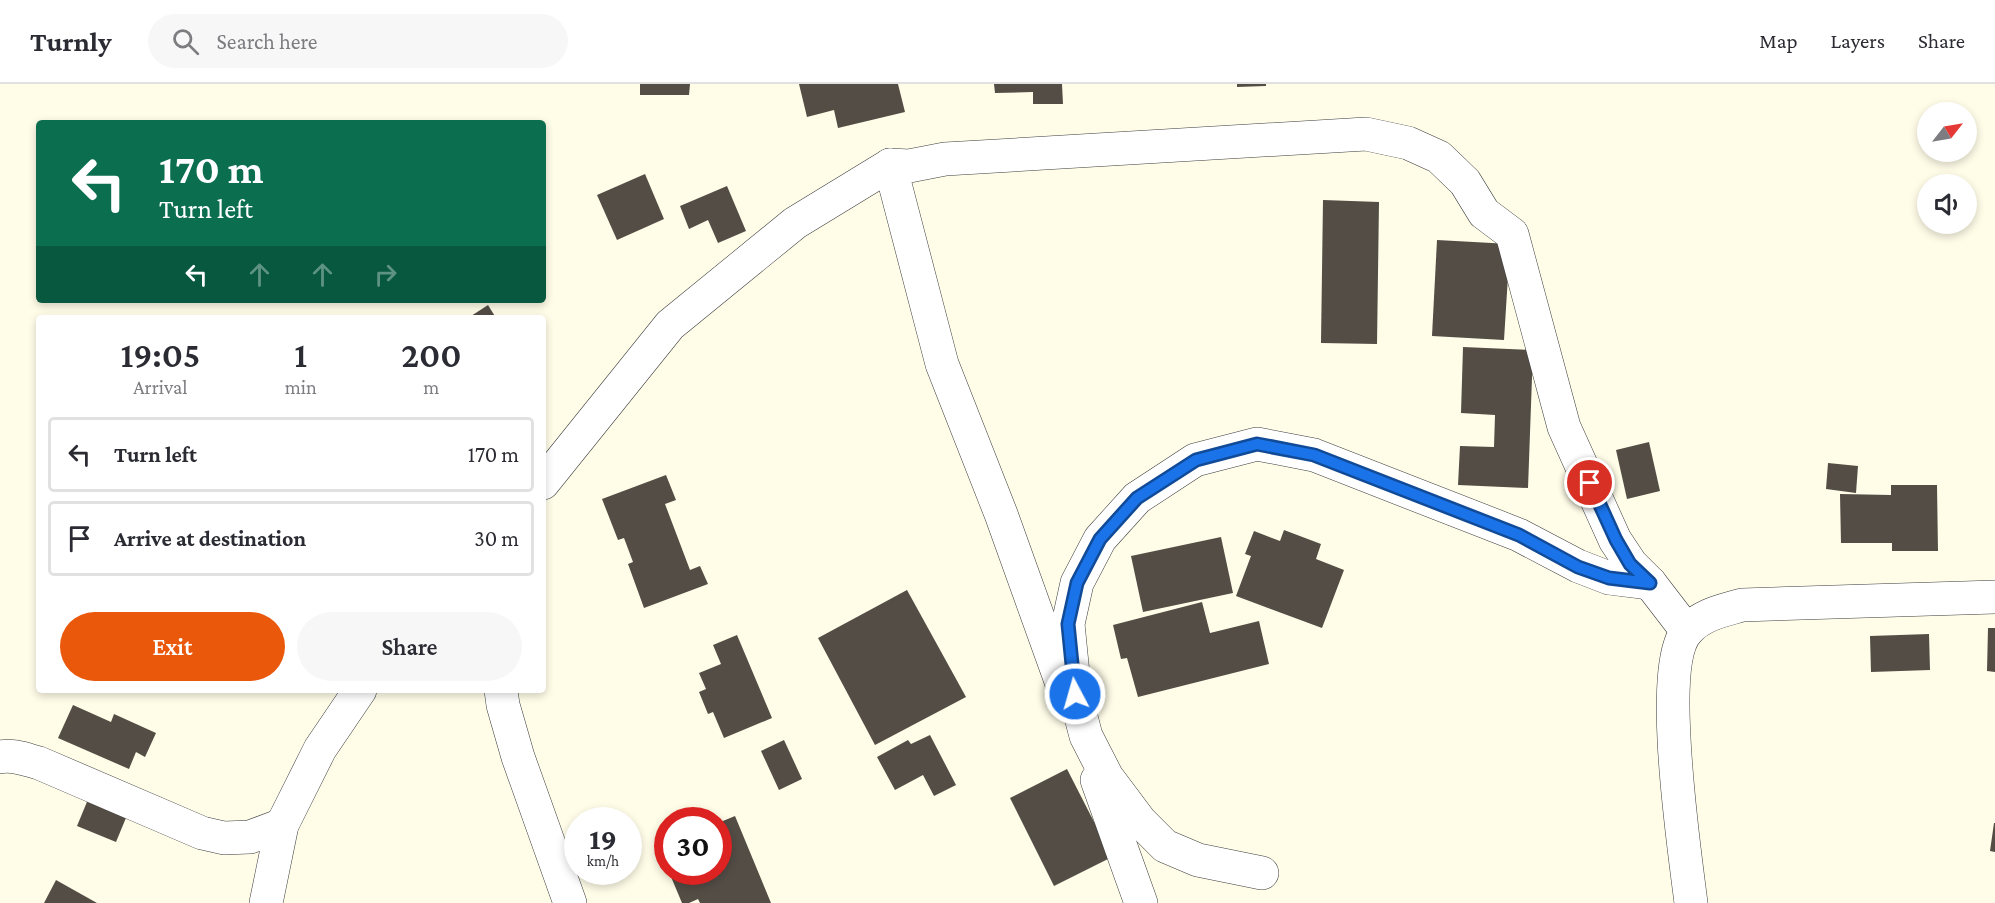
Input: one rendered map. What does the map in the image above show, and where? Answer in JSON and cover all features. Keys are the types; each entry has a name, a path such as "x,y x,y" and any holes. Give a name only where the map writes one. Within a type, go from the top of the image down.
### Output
{"street":[{"path":"546,479 670,325 795,223 890,165 909,166 945,159 1366,134 1408,142 1439,157 1465,182 1484,213 1512,234 1564,427 1616,540 1630,564 1650,583 1687,631"},
{"path":"890,165 942,364 1001,513 1141,903"},
{"path":"1262,873 1198,860 1165,846 1140,821 1107,777 1086,736 1075,694 1068,624 1077,583 1100,539 1137,498 1196,460 1257,444 1314,455 1519,535 1578,567 1609,578 1650,583"},
{"path":"1690,903 1673,751 1676,658 1687,631 1709,614 1742,605 1995,597"},
{"path":"266,903 282,825 320,749 358,693"},
{"path":"501,693 518,757 570,903"},
{"path":"0,757 6,756 39,764 202,833 224,838 250,837 282,825"}],"building":[{"path":"640,84 690,84 689,95 640,95"},
{"path":"799,84 898,84 905,112 838,128 834,110 807,117"},
{"path":"994,84 1062,84 1063,104 1033,104 1033,92 995,93"},
{"path":"1237,84 1266,84 1266,86 1237,87"},
{"path":"645,174 664,219 617,240 597,195"},
{"path":"727,186 746,231 718,243 708,220 689,229 680,206"},
{"path":"1323,200 1379,202 1377,344 1321,343"},
{"path":"1437,240 1510,244 1504,340 1432,336"},
{"path":"488,305 494,315 473,315"},
{"path":"1463,347 1533,350 1528,488 1458,485 1460,446 1494,447 1495,415 1461,413"},
{"path":"1649,442 1660,491 1627,499 1616,450"},
{"path":"1828,463 1858,466 1856,493 1826,489"},
{"path":"666,475 676,500 665,504 690,570 700,566 708,584 644,608 628,564 633,562 624,538 618,540 602,499"},
{"path":"1891,485 1937,485 1938,551 1892,551 1892,543 1841,543 1840,494 1891,495"},
{"path":"1284,530 1321,544 1316,559 1344,570 1322,628 1236,596 1251,556 1245,554 1254,531 1280,541"},
{"path":"1221,537 1233,593 1143,612 1131,556"},
{"path":"907,590 966,697 875,745 818,638"},
{"path":"1202,602 1210,633 1259,621 1269,664 1138,697 1127,658 1121,659 1113,625"},
{"path":"1988,628 1995,628 1995,672 1987,671"},
{"path":"1929,634 1930,670 1871,672 1870,636"},
{"path":"737,635 772,718 724,738 713,712 708,714 699,692 706,689 699,673 721,664 713,645"},
{"path":"73,705 111,722 114,714 156,733 145,757 136,752 129,769 58,738"},
{"path":"930,735 956,785 934,796 923,775 895,790 877,757 908,740 911,744"},
{"path":"784,740 802,779 779,790 761,751"},
{"path":"1067,769 1112,857 1054,886 1010,798"},
{"path":"89,797 128,813 116,842 77,826"},
{"path":"735,816 771,903 700,903 698,899 682,903 674,885 732,885 732,817"},
{"path":"1995,823 1995,852 1990,851"},
{"path":"56,880 97,903 44,903"}],"route":[{"path":"1075,694 1068,624 1077,583 1100,539 1137,498 1196,460 1257,444 1314,455 1519,535 1578,567 1609,578 1650,583 1630,564 1616,540 1590,483"}]}
